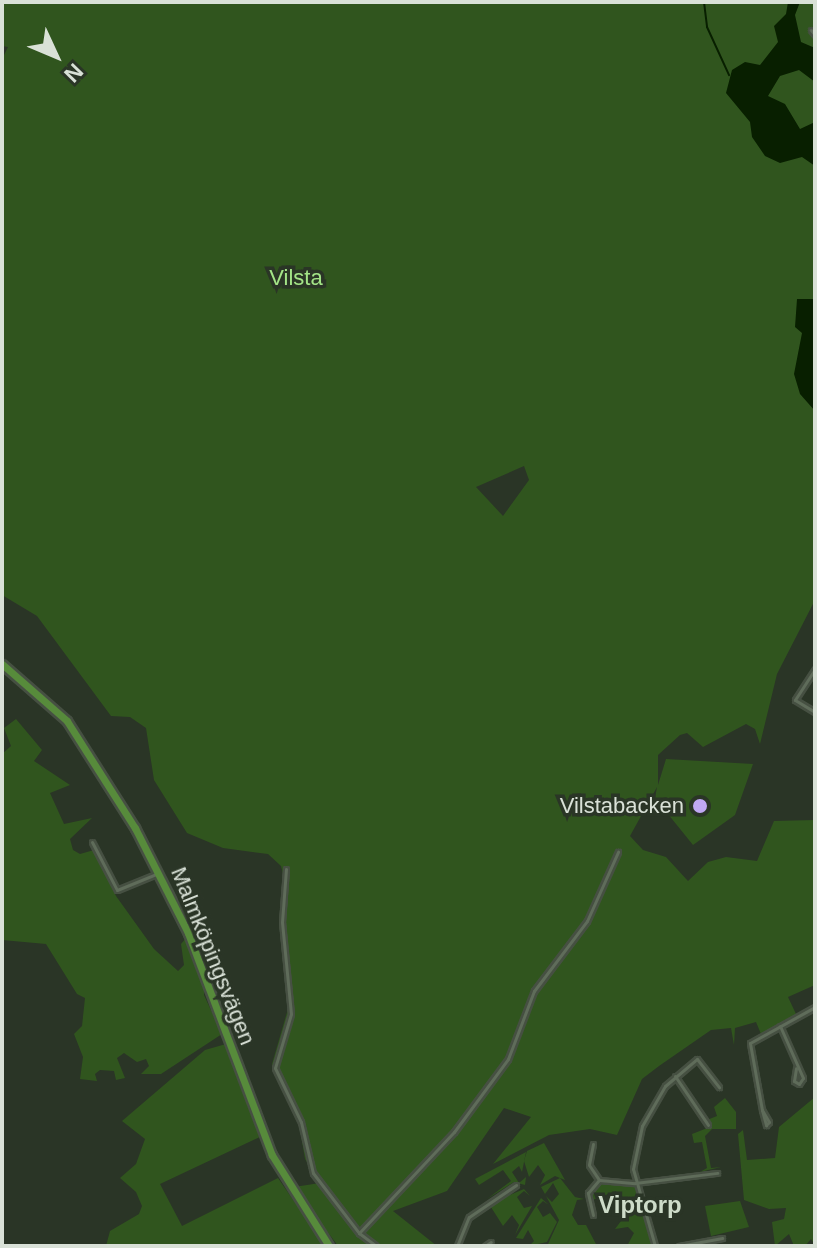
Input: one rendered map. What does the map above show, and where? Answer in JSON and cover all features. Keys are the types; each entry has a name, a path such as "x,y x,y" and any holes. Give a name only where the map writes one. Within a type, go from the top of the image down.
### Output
{"main road":[{"name":"Malmköpingsvägen","path":"2,664 43,696 72,727 159,872 197,955 272,1155 329,1246"}],"street":[{"path":"811,30 815,35"},
{"path":"815,669 795,700 815,712"},
{"path":"92,842 117,890 159,872"},
{"path":"359,1233 454,1132 508,1059 534,991 587,921 618,852"},
{"path":"286,869 282,922 291,1014 275,1068 299,1116 311,1168 359,1233 376,1246"},
{"path":"762,1110 750,1043 815,1007"},
{"path":"780,1026 796,1068"},
{"path":"655,1246 635,1183 633,1158 642,1126 675,1076 700,1058 719,1087"},
{"path":"675,1076 708,1125"},
{"path":"593,1144 589,1165 599,1180"},
{"path":"599,1180 635,1183 717,1173"},
{"path":"593,1215 588,1193 599,1180"},
{"path":"457,1246 469,1217 516,1185"},
{"path":"679,1246 722,1238"},
{"path":"485,1246 491,1242"}],"green space":[{"name":"Vilsta","path":"2,2 815,2 815,600 777,674 760,744 755,729 746,724 703,747 687,733 680,735 658,755 658,785 666,759 753,764 735,815 693,845 655,798 657,787 630,836 643,850 666,857 688,881 708,862 726,857 757,861 774,821 815,820 815,985 788,997 796,1014 761,1034 756,1022 735,1028 734,1045 731,1028 711,1030 659,1066 642,1079 617,1135 590,1129 549,1135 493,1164 531,1117 504,1108 447,1191 393,1211 437,1246 338,1246 294,1187 320,1183 305,1159 298,1118 272,1064 288,1009 279,921 286,885 281,866 268,854 223,848 187,833 154,780 146,728 130,717 111,716 37,616 2,595 2,59 8,47 2,46","holes":["524,466 529,480 503,516 476,487"]},
{"path":"16,719 42,750 34,761 70,785 50,793 64,824 92,818 70,839 73,850 80,854 94,850 116,896 154,949 178,971 184,965 181,944 187,937 205,979 204,995 222,1034 161,1074 141,1074 149,1066 146,1059 137,1062 124,1053 117,1058 125,1078 116,1080 114,1071 100,1070 95,1074 97,1081 80,1079 83,1057 74,1034 82,1026 85,998 77,994 46,944 2,940 2,754 11,746 4,728"},
{"path":"226,1044 262,1136 160,1184 182,1226 278,1178 325,1246 106,1246 110,1231 139,1214 142,1206 136,1192 120,1178 136,1164 145,1139 122,1121 205,1050"},
{"path":"815,1097 815,1245 811,1239 805,1246 794,1246 789,1234 775,1246 772,1222 784,1219 786,1208 769,1209 744,1200 738,1134 743,1130 747,1160 775,1158 779,1127"},
{"path":"725,1098 736,1112 736,1129 712,1129 705,1136 711,1168 721,1167 700,1172 707,1168 702,1142 694,1143 692,1134 710,1127 707,1120 717,1116 714,1107"},
{"path":"544,1143 565,1180 555,1176 540,1185 545,1175 538,1165 529,1177 524,1161 527,1151"},
{"path":"526,1152 522,1172 519,1166 512,1172 519,1183 526,1177 525,1185 514,1182 487,1199 511,1181 503,1170 479,1185 475,1179"},
{"path":"560,1178 575,1197 584,1199 577,1200 572,1215 578,1225 586,1225 597,1246 548,1244 559,1220 546,1196 552,1202 559,1194 553,1183 545,1194 541,1187"},
{"path":"610,1180 636,1187 654,1246 627,1246 634,1233 628,1227 615,1229 624,1217 616,1191 590,1201 593,1187"},
{"path":"524,1189 530,1196 524,1191 517,1197 524,1208 532,1206 515,1235 519,1225 512,1215 503,1226 489,1204"},
{"path":"541,1198 549,1205 543,1201 537,1207 543,1217 550,1213 557,1222 547,1242 529,1246 534,1241 528,1230 523,1239 516,1238"},
{"path":"740,1201 749,1227 711,1236 705,1206"}],"shaded area":[{"path":"788,2 800,2 795,15 801,42 815,48 815,82 799,70 780,76 768,96 785,104 800,129 815,122 815,166 802,157 780,163 765,156 752,137 750,122 726,93 732,70 745,62 760,65 778,42 774,26 786,14"},
{"path":"797,299 815,299 815,411 800,394 794,374 802,333 795,327"}],"waterway":[{"path":"704,2 707,27 729,75"}],"place":[{"name":"Vilstabacken","path":"700,806"}],"district":[{"name":"Viptorp","path":"640,1205"}]}
